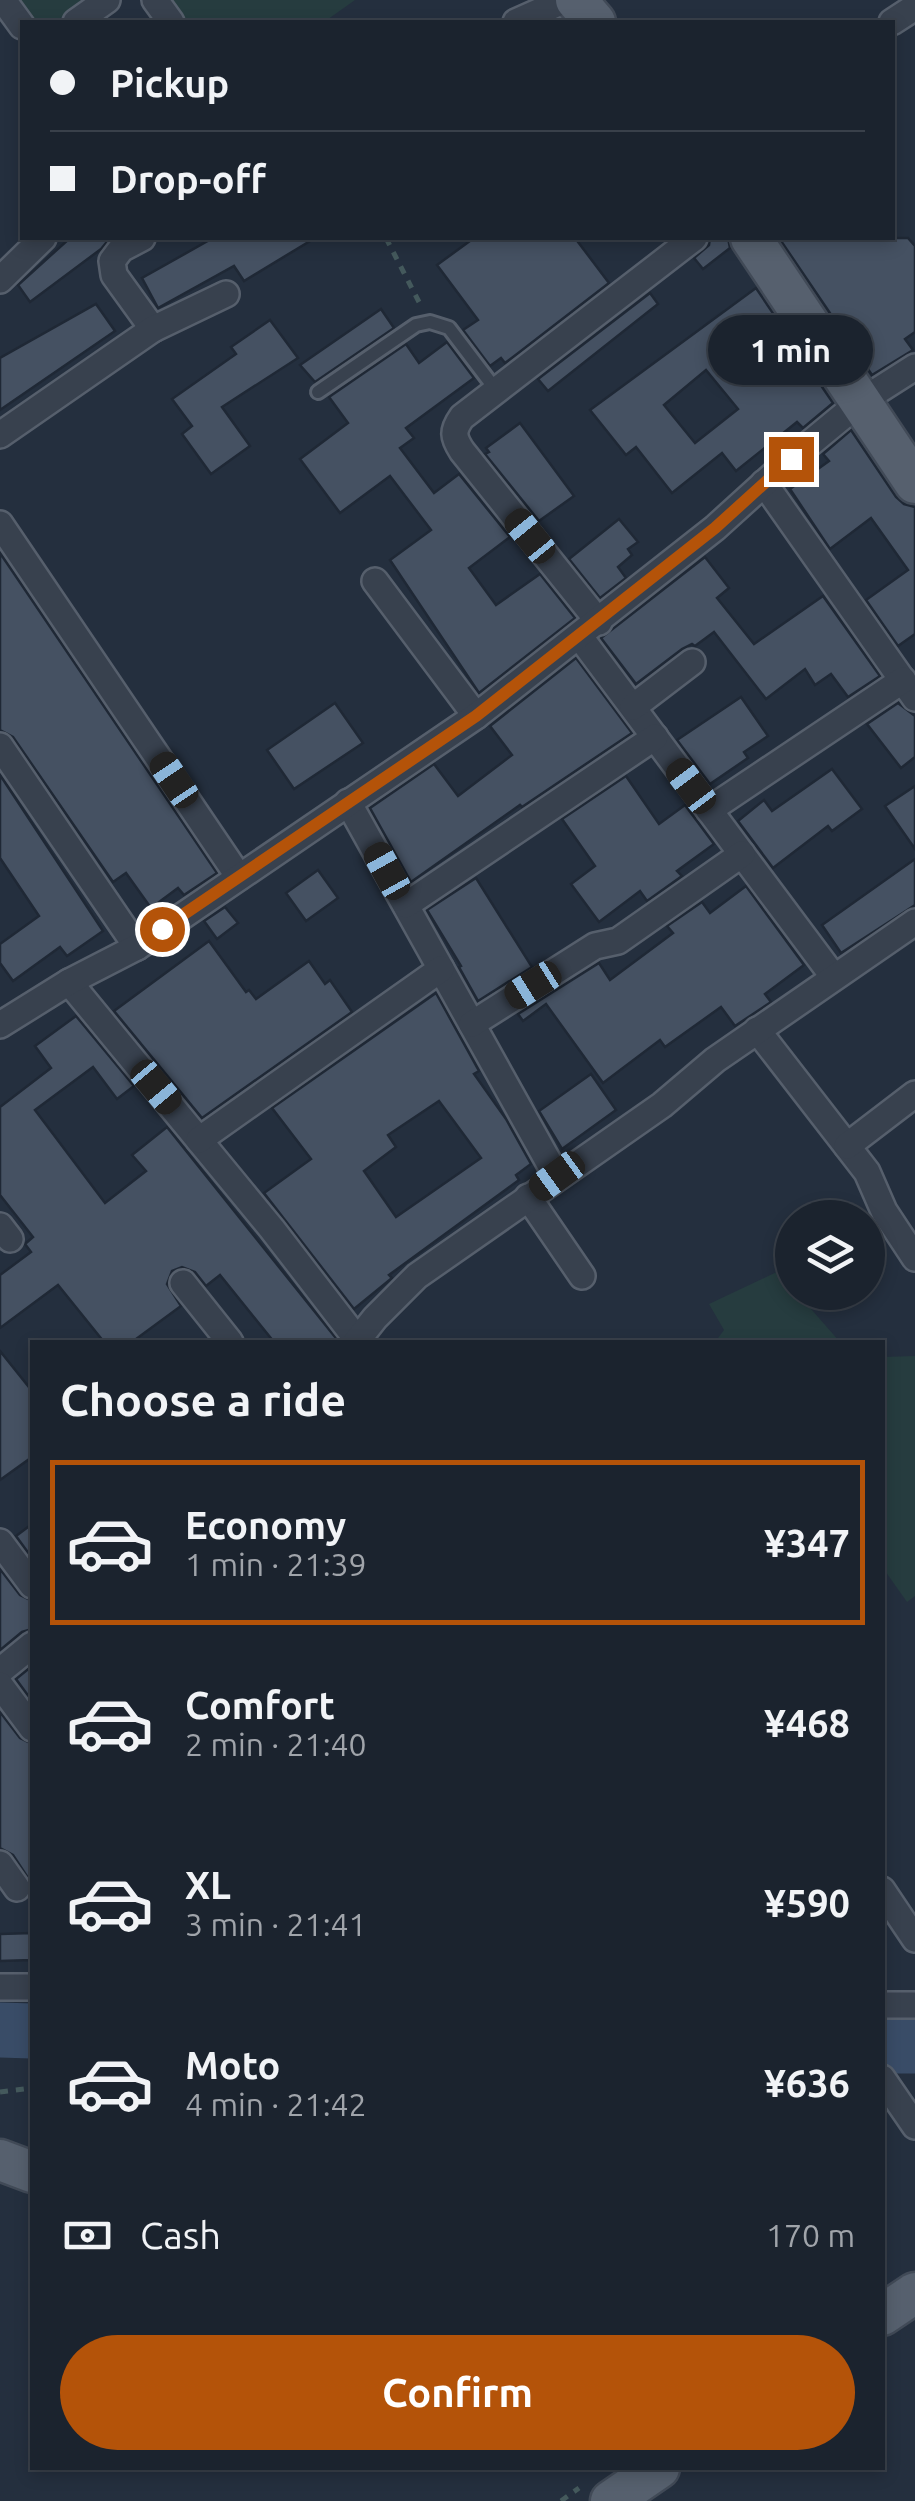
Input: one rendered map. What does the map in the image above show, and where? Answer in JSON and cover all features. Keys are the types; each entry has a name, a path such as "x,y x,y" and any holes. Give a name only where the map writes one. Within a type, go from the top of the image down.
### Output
{"main road":[{"path":"576,0 593,20"},
{"path":"752,240 915,483"},
{"path":"0,2160 30,2171"},
{"path":"885,2314 915,2294"},
{"path":"611,2501 656,2470"}],"street":[{"path":"3,0 20,23"},
{"path":"79,20 107,0"},
{"path":"521,20 566,0"},
{"path":"0,280 41,240"},
{"path":"138,240 121,249 112,261 114,275 152,329"},
{"path":"691,240 462,417 454,428 454,438 590,630 633,708 832,976"},
{"path":"0,435 152,329 226,294"},
{"path":"0,1024 136,947 476,716 715,528 860,402 915,367"},
{"path":"709,810 909,689 764,483"},
{"path":"0,524 239,876"},
{"path":"374,580 476,716"},
{"path":"633,708 692,662"},
{"path":"406,905 655,737"},
{"path":"0,746 136,947"},
{"path":"348,802 557,1176"},
{"path":"472,1024 594,946 618,941 742,854"},
{"path":"359,1340 417,1276 662,1105 714,1060 832,976 915,922"},
{"path":"199,1140 442,970"},
{"path":"69,982 355,1340"},
{"path":"757,1030 867,1172 884,1211 915,1258"},
{"path":"848,1146 915,1094"},
{"path":"528,1197 582,1276"},
{"path":"183,1283 228,1340"},
{"path":"0,1542 30,1582"},
{"path":"0,1670 30,1648"},
{"path":"0,1685 30,1725"},
{"path":"0,1864 17,1888"},
{"path":"885,1894 915,1939"},
{"path":"0,1987 30,1987"},
{"path":"885,2005 915,2005"},
{"path":"885,2081 915,2126"}],"lane":[{"path":"318,392 416,325 430,322 449,328 496,390"}],"path":[{"path":"387,240 430,322"},
{"path":"0,2092 30,2088"}],"green space":[{"path":"17,0 84,0 58,20 32,20"},
{"path":"167,0 355,0 327,20 182,20"},
{"path":"775,1273 775,1310 812,1310 838,1340 716,1340 724,1330 709,1304"},
{"path":"915,1356 915,1596 907,1602 885,1571 885,1357"}],"building":[{"path":"908,238 915,246 915,332 905,339 913,350 872,375 780,240"},
{"path":"68,240 108,240 30,302 18,285"},
{"path":"209,240 312,240 244,281 234,266 158,308 142,278"},
{"path":"471,240 577,240 609,283 505,363 501,358 490,366 463,330 478,320 437,265"},
{"path":"710,240 728,240 730,248 703,269 694,258"},
{"path":"756,288 785,331 776,337 813,381 816,378 833,403 803,428 797,422 736,471 722,453 672,493 636,447 626,455 590,410","holes":["706,370 738,409 695,443 664,405"]},
{"path":"650,293 658,304 548,391 538,379"},
{"path":"96,304 115,331 0,410 0,358"},
{"path":"381,309 394,328 315,382 300,365"},
{"path":"270,320 298,358 222,407 250,446 211,474 182,434 192,426 172,399 236,354 231,347"},
{"path":"447,342 474,378 406,428 414,438 400,448 434,493 459,474 510,537 469,568 496,605 540,574 575,618 479,693 390,560 431,530 390,476 340,513 300,459 348,423 329,397 406,344 419,363"},
{"path":"520,423 574,496 539,521 485,454 489,452 486,448"},
{"path":"851,430 896,497 915,507 915,634 898,646 866,600 908,570 871,518 830,549 790,489 829,461 823,454"},
{"path":"619,519 638,542 628,549 632,555 618,567 626,578 600,598 569,559"},
{"path":"0,553 217,873 184,895 178,888 151,908 126,873 113,882 13,737 0,730"},
{"path":"705,557 729,588 717,598 754,644 823,596 880,676 848,697 831,674 815,685 805,669 766,699 714,632 695,646 682,649 636,684 601,638"},
{"path":"576,658 632,733 411,882 370,808 434,764 458,796 512,755 490,726"},
{"path":"741,697 768,736 744,752 748,758 710,784 677,740"},
{"path":"335,703 363,743 294,789 267,750"},
{"path":"898,703 915,716 915,757 901,768 867,724"},
{"path":"832,769 862,809 832,831 828,826 773,868 738,821 764,800 772,811"},
{"path":"0,775 103,931 67,956 60,947 13,981 0,963 0,944 39,916 0,858"},
{"path":"626,776 659,824 685,805 714,844 677,871 682,876 647,901 640,891 599,922 571,884 595,866 562,819"},
{"path":"915,786 915,849 885,806"},
{"path":"915,859 915,905 841,953 822,925"},
{"path":"318,870 338,898 306,921 286,893"},
{"path":"476,878 532,967 478,1001 427,910"},
{"path":"746,886 804,965 765,994 771,1002 735,1026 721,1007 665,1047 660,1040 603,1083 546,1004 523,1021 518,1014 599,963 610,980 673,933 667,926 702,902 710,913"},
{"path":"225,907 238,923 217,939 204,921"},
{"path":"209,941 246,992 249,990 256,999 309,961 325,984 330,980 352,1012 202,1118 114,1011"},
{"path":"436,993 479,1071 474,1074 531,1164 516,1175 519,1180 389,1275 392,1278 354,1309 264,1193 311,1159 272,1108","holes":["439,1101 481,1158 396,1217 364,1171 396,1147 388,1135"]},
{"path":"76,1016 134,1086 117,1099 93,1067 35,1110 105,1203 146,1171 132,1155 167,1127 337,1340 272,1340 220,1275 206,1286 195,1272 182,1267 172,1271 167,1284 181,1306 135,1340 102,1340 58,1285 0,1328 0,1275 31,1252 25,1244 33,1237 0,1195 0,1107 51,1068 35,1046"},
{"path":"591,1074 616,1110 562,1149 539,1111"},
{"path":"0,1351 30,1388 30,1458 0,1480"},
{"path":"30,1526 30,1555 16,1536"},
{"path":"0,1569 20,1595 30,1600 30,1630 0,1650"},
{"path":"30,1668 30,1698 16,1679"},
{"path":"0,1712 20,1738 30,1743 30,1881 13,1855 0,1848"},
{"path":"30,1933 30,1960 0,1961 0,1934"}],"waterway":[{"path":"0,2030 30,2031"},
{"path":"885,2046 915,2046"}],"route":[{"path":"162,929 476,716 715,528 791,459"}]}
